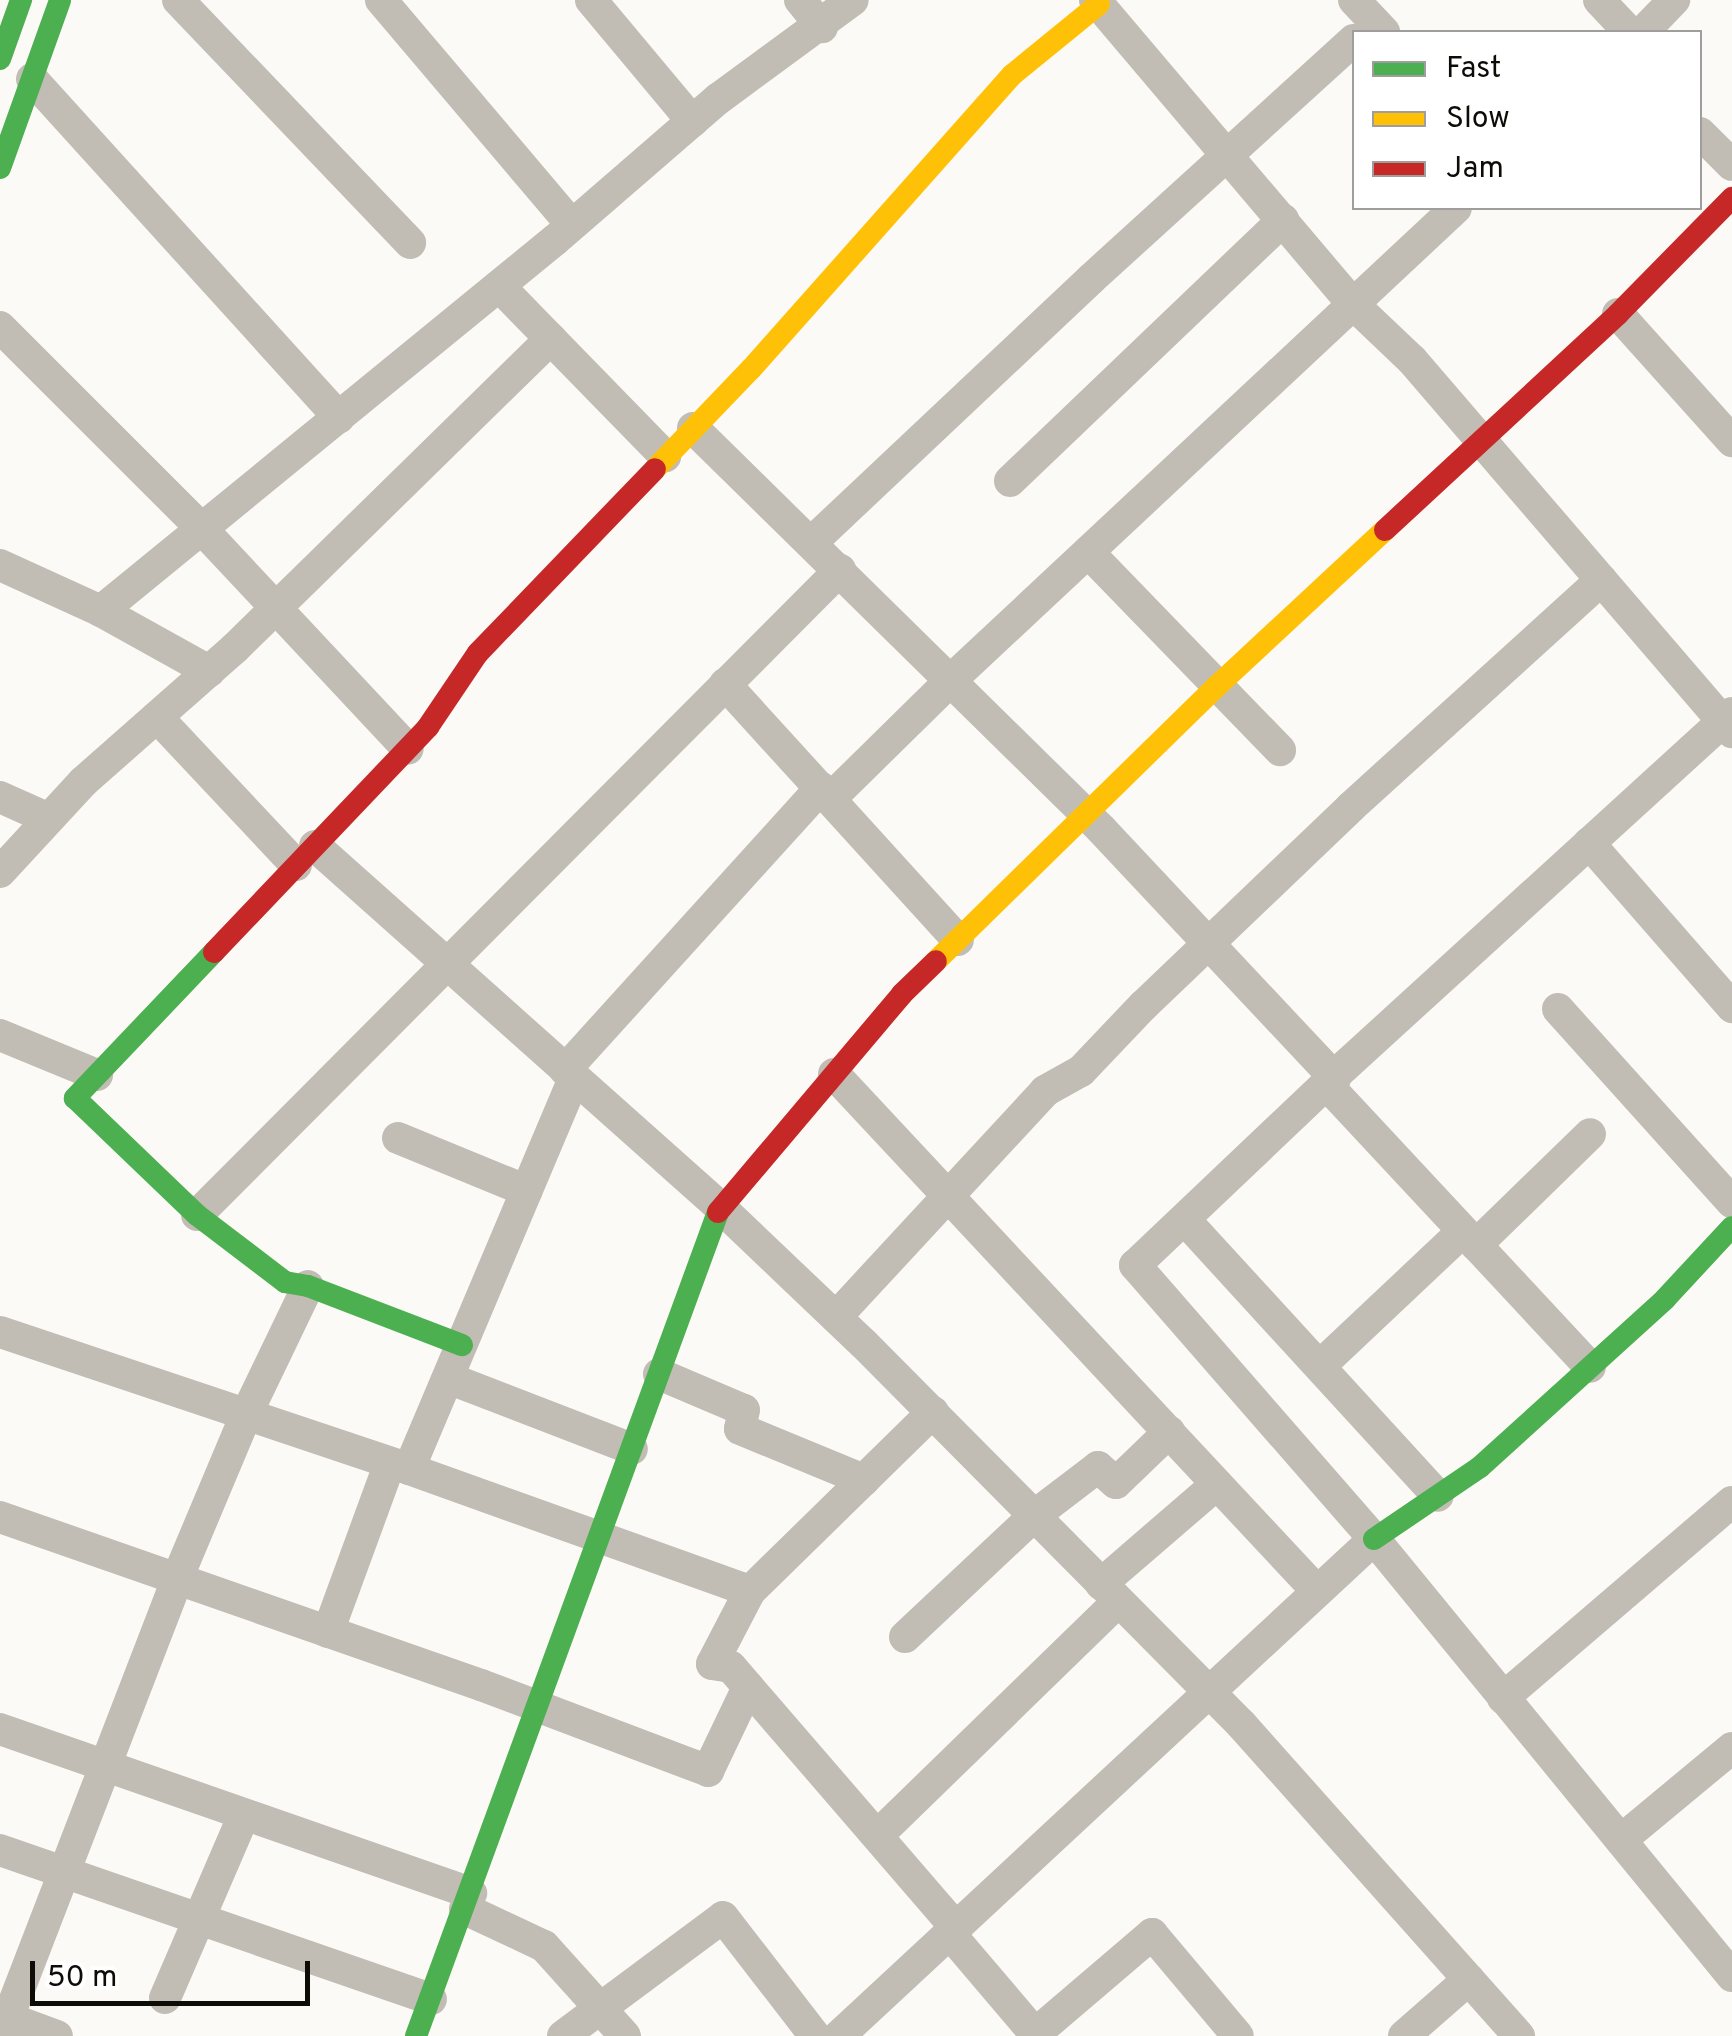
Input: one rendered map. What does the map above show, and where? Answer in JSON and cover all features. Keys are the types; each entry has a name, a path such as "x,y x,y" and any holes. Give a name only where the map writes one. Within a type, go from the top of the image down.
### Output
{"street":[{"path":"0,59 20,0"},
{"path":"0,168 60,0"},
{"path":"178,0 410,243"},
{"path":"381,0 572,224"},
{"path":"591,0 692,122"},
{"path":"800,0 822,27"},
{"path":"101,611 499,286 692,122 853,0"},
{"path":"1598,0 1627,30"},
{"path":"1645,30 1674,0"},
{"path":"462,1345 308,1286 285,1282 197,1216 75,1098 428,728 478,653 693,428 1012,75 1097,2 1354,305 1412,360 1600,580 1729,722 1589,844 1136,1265 1374,1540 1732,1976"},
{"path":"812,542 1352,38"},
{"path":"32,79 339,417"},
{"path":"1702,136 1732,165"},
{"path":"416,2036 720,1206 902,994 1217,686 1618,314 1732,198"},
{"path":"328,1632 400,1466 448,1378 527,1191 570,1074 826,793 1454,210"},
{"path":"1010,481 1283,220"},
{"path":"499,286 665,456"},
{"path":"1618,314 1732,441"},
{"path":"0,327 202,529 408,749"},
{"path":"0,872 47,818 276,609 552,339"},
{"path":"693,428 1086,815 1208,944 1469,1238 1590,1367"},
{"path":"1088,552 1280,750"},
{"path":"0,565 101,611 208,671"},
{"path":"197,1216 840,570"},
{"path":"836,1317 1045,1091 1081,1070 1208,944 1600,580"},
{"path":"724,684 958,940"},
{"path":"157,716 305,856 446,964 720,1206 836,1317 1241,1724 1518,2036"},
{"path":"0,797 47,818"},
{"path":"1589,844 1732,1007"},
{"path":"1558,1009 1732,1202"},
{"path":"0,1035 98,1075"},
{"path":"834,1074 1317,1591"},
{"path":"1321,1366 1590,1134"},
{"path":"398,1138 527,1191"},
{"path":"1185,1220 1438,1496"},
{"path":"839,2036 1317,1591 1374,1540 1480,1467 1664,1299 1732,1227"},
{"path":"57,2036 4,2027 10,1980 64,1872 246,1414 308,1286"},
{"path":"0,1332 400,1466 750,1591"},
{"path":"660,1374 744,1410 740,1429 864,1480"},
{"path":"448,1378 632,1449"},
{"path":"933,1412 750,1591 712,1664 731,1667 878,1836 1036,2035 1152,1934 1238,2036"},
{"path":"906,1637 1035,1515 1098,1467 1116,1484 1168,1432"},
{"path":"878,1836 1216,1484"},
{"path":"1503,1698 1732,1502"},
{"path":"0,1517 708,1770 748,1687"},
{"path":"0,1729 244,1815 468,1901 544,1946 625,2036"},
{"path":"1621,1840 1732,1748"},
{"path":"166,1998 244,1815"},
{"path":"0,1850 431,1998"},
{"path":"563,2036 598,2006 724,1917 815,2036"},
{"path":"1404,2036 1469,1980"}],"traffic: fast":[{"path":"0,59 21,0"},
{"path":"0,168 60,0"},
{"path":"214,952 75,1098 197,1215 285,1282 308,1286 462,1345"},
{"path":"416,2036 718,1212"},
{"path":"1374,1539 1480,1467 1665,1299 1732,1227"}],"traffic: slow":[{"path":"655,469 751,369 1012,75 1099,4"},
{"path":"936,961 1217,686 1385,530"}],"traffic: jam":[{"path":"1385,530 1618,314 1732,198"},
{"path":"214,952 428,727 478,653 655,469"},
{"path":"718,1212 902,994 936,961"}]}
